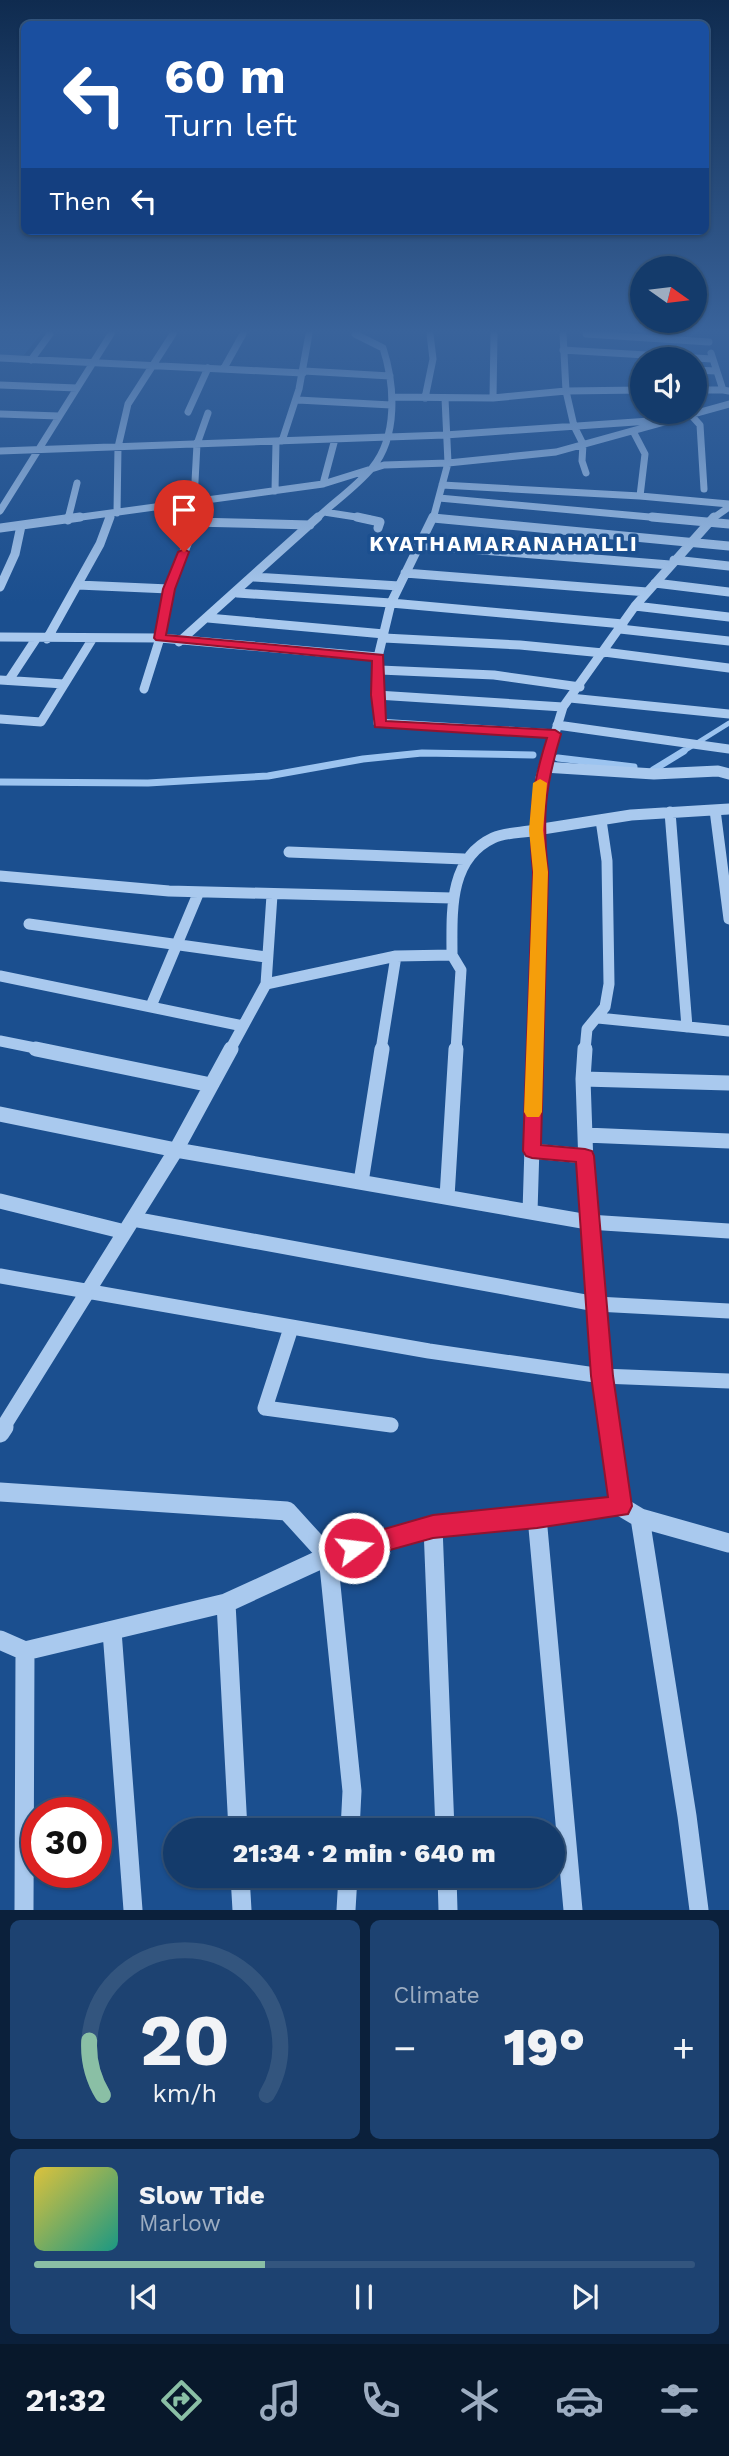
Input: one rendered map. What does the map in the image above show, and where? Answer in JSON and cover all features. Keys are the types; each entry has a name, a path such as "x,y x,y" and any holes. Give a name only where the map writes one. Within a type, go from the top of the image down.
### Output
{"street":[{"path":"0,511 55,423"},
{"path":"47,639 114,514 118,447 124,423"},
{"path":"144,689 160,638 169,589 191,534 196,503 197,444 204,423"},
{"path":"275,491 279,442 288,423"},
{"path":"179,642 237,593 371,469 384,449 388,423"},
{"path":"445,423 447,463 439,498 433,517 391,603 378,657 380,670 377,695 380,725 556,730 729,750"},
{"path":"0,451 445,435 630,424"},
{"path":"0,528 323,484 384,465 447,463 556,452 657,424"},
{"path":"699,424 704,489"},
{"path":"575,426 583,444 586,473"},
{"path":"633,431 644,443 647,461 639,496"},
{"path":"323,484 335,439"},
{"path":"68,520 77,483"},
{"path":"442,485 639,496 729,505"},
{"path":"439,498 729,524"},
{"path":"530,1212 540,872 536,830 544,767 567,702 635,606 691,541 729,505"},
{"path":"324,512 376,520 380,522 378,528"},
{"path":"433,517 729,546"},
{"path":"193,522 310,525"},
{"path":"0,587 15,554 21,526"},
{"path":"419,545 729,566"},
{"path":"405,573 729,592"},
{"path":"254,577 399,586"},
{"path":"78,584 169,589"},
{"path":"237,593 391,603 621,626 729,641"},
{"path":"635,606 729,617"},
{"path":"208,618 384,636 520,645 729,668"},
{"path":"0,637 160,638 179,642 378,657"},
{"path":"0,719 41,722 93,638"},
{"path":"5,680 36,639"},
{"path":"380,670 494,675 580,687"},
{"path":"5,680 64,684"},
{"path":"377,695 567,702 729,713"},
{"path":"544,767 654,774 718,771 729,774"},
{"path":"447,1197 461,970 452,955 452,898 464,859 492,839 536,830 601,820 729,809"},
{"path":"715,810 729,919"},
{"path":"670,813 687,1027"},
{"path":"601,820 607,861 609,984 605,1007 587,1029 583,1079 585,1156 602,1376 620,1506"},
{"path":"289,852 464,859"},
{"path":"0,876 198,894 452,898"},
{"path":"151,1006 198,894"},
{"path":"0,1433 176,1150 267,984 266,957 272,895"},
{"path":"29,924 266,957"},
{"path":"267,984 396,956 452,955"},
{"path":"361,1182 396,956"},
{"path":"0,976 243,1026"},
{"path":"598,1017 729,1031"},
{"path":"0,1041 211,1085"},
{"path":"583,1079 729,1083"},
{"path":"0,1114 176,1150 588,1222 729,1231"},
{"path":"585,1135 729,1141"},
{"path":"532,1151 585,1156"},
{"path":"0,1201 596,1304 729,1311"},
{"path":"0,1276 291,1328 602,1376 729,1381"},
{"path":"291,1328 265,1408 391,1425"},
{"path":"0,1492 287,1511 328,1556 352,1791 351,1818"},
{"path":"0,1640 25,1651 226,1603 328,1556 433,1527 620,1506 640,1518 729,1543"},
{"path":"537,1517 573,1910"},
{"path":"640,1518 687,1816 699,1910"},
{"path":"433,1527 445,1818"},
{"path":"226,1603 237,1818"},
{"path":"112,1631 133,1910"},
{"path":"24,1910 25,1651"},
{"path":"241,1888 242,1910"},
{"path":"346,1910 347,1888"},
{"path":"447,1888 448,1910"}],"waterway":[{"path":"681,753 729,723"},
{"path":"653,770 684,751"},
{"path":"0,782 148,783 268,776 363,759 422,753 533,755"},
{"path":"558,758 634,767"}],"slow traffic":[{"path":"533,1112 540,872 536,830 540,783"}],"district":[{"name":"KYATHAMARANAHALLI","path":"504,544"}],"route":[{"path":"184,552 169,589 160,638 179,642 378,657 380,670 377,695 380,725 555,734 541,778 536,830 540,872 532,1151 585,1156 602,1376 620,1506 433,1527 354,1548"}]}
